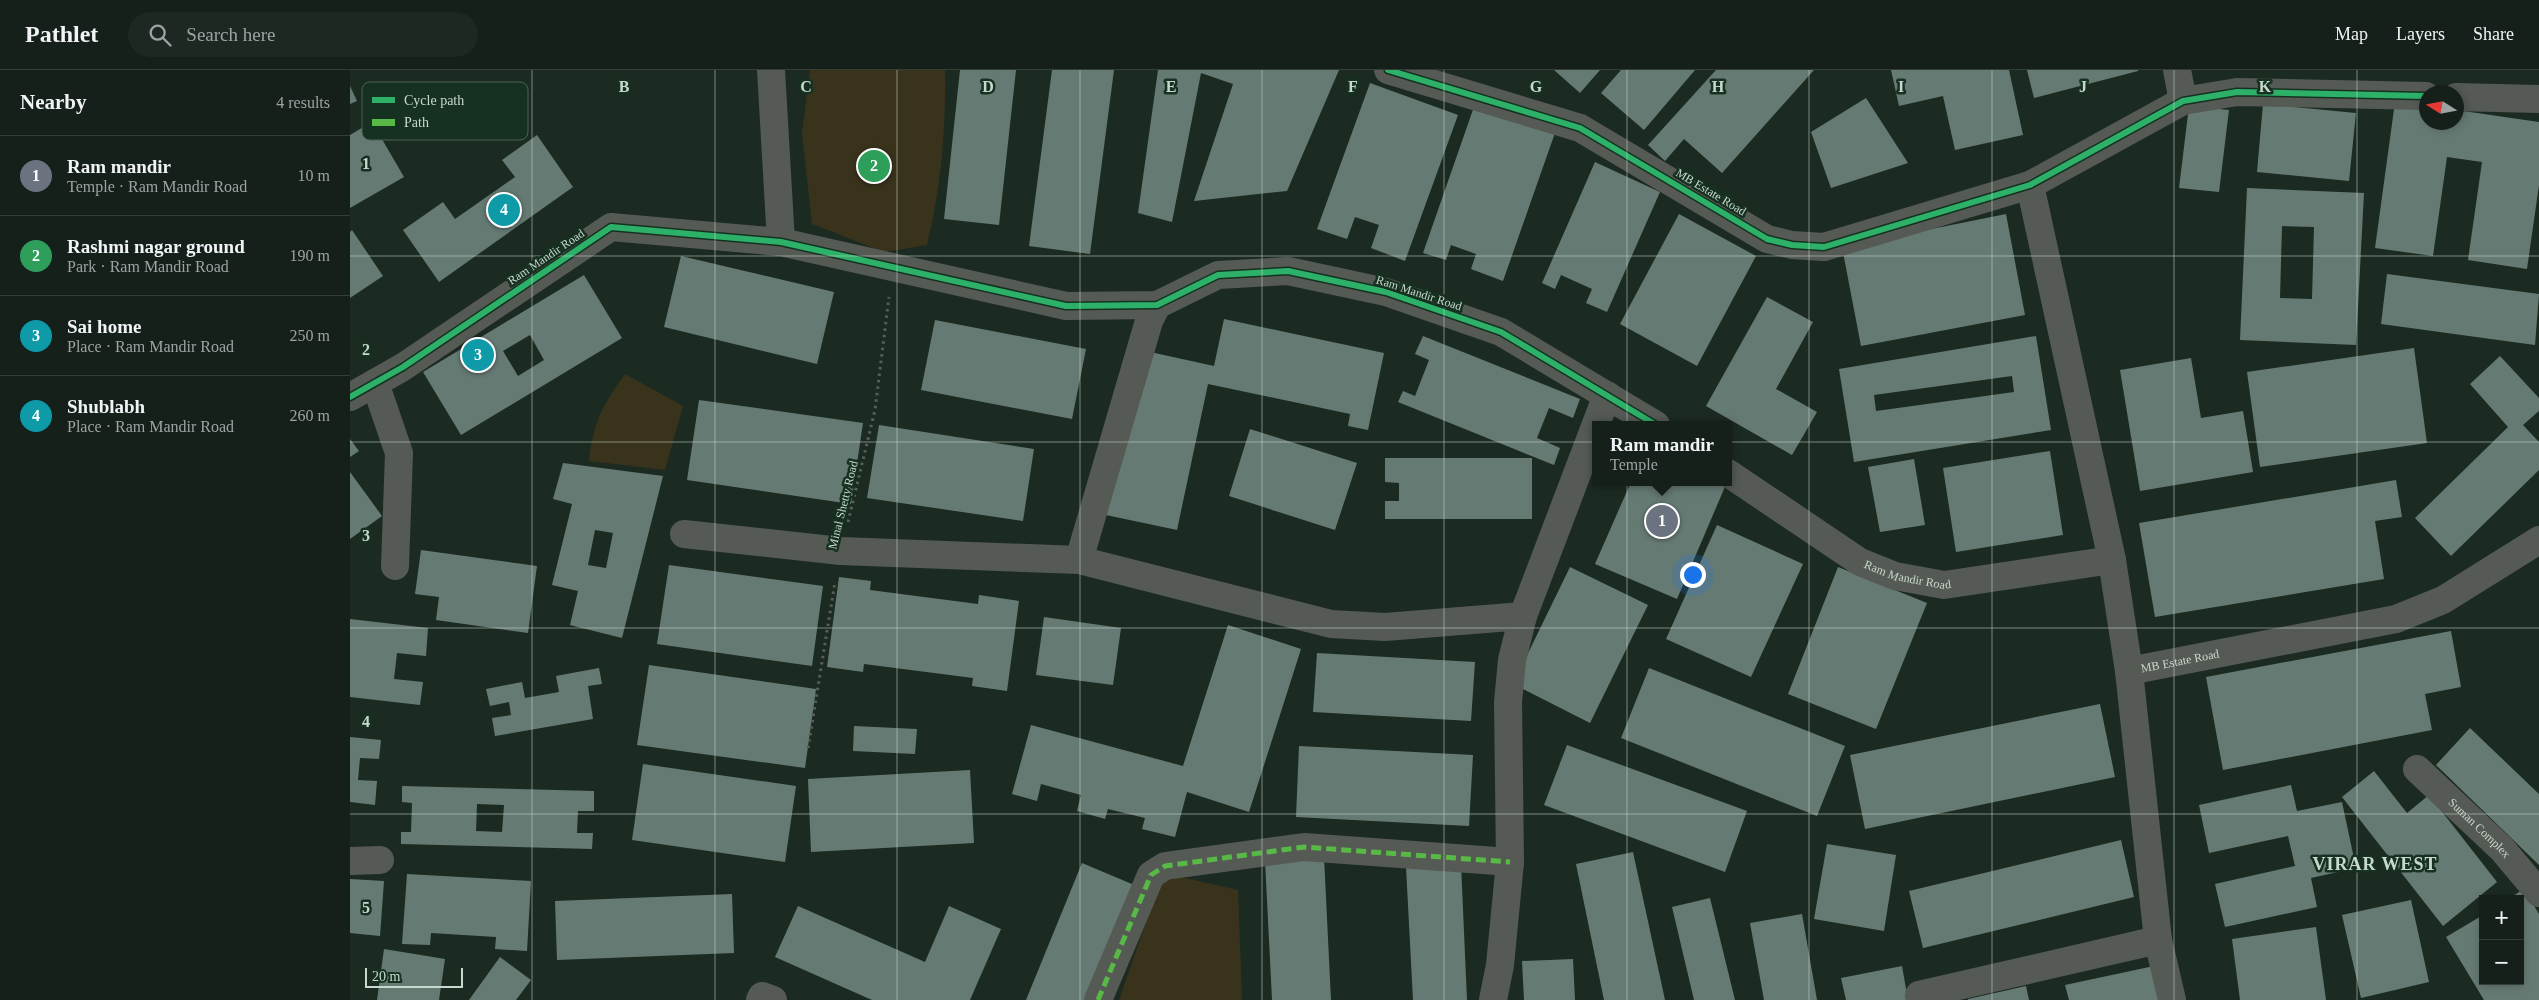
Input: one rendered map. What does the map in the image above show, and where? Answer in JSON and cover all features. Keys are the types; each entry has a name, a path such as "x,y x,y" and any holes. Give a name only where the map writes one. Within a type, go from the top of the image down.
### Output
{"street":[{"path":"771,70 781,242"},
{"name":"MB Estate Road","path":"1388,70 1580,128 1767,239 1792,245 1824,247 2030,185 2182,101 2237,92 2419,96"},
{"path":"2177,70 2182,101"},
{"path":"2464,97 2539,99"},
{"path":"2030,185 2112,560 2129,671"},
{"name":"Ram Mandir Road","path":"350,397 403,367 611,227 781,242 1066,306 1156,305 1218,275 1288,271 1386,292 1500,332 1649,421"},
{"path":"1079,560 1149,321 1156,305"},
{"path":"375,383 399,453 395,566"},
{"path":"1597,421 1607,395"},
{"path":"1493,1000 1500,965 1510,862 1508,702 1512,660 1523,616 1592,434"},
{"name":"Ram Mandir Road","path":"1732,476 1860,562 1895,576 1944,585 2112,560"},
{"path":"684,534 840,551 1079,560 1331,624 1385,627 1523,616"},
{"name":"MB Estate Road","path":"2172,1000 2158,940 2129,671 2396,619 2444,600 2539,540"},
{"name":"Suman Complex","path":"2417,769 2502,849 2539,893"},
{"path":"1098,1000 1151,875 1165,866 1304,847 1510,862"},
{"path":"350,861 380,860"},
{"path":"1920,1000 1920,996 2158,940"},
{"path":"760,1000 762,996 773,1000"}],"shaded area":[{"path":"810,70 945,70 942,158 936,202 927,245 884,252 812,224 802,133"},
{"path":"625,374 683,406 665,470 589,461 593,435 600,414"},
{"path":"1163,873 1238,890 1242,1000 1119,1000"}],"building":[{"path":"960,70 1016,70 999,225 944,219"},
{"path":"1052,70 1114,70 1090,254 1029,246"},
{"path":"1158,70 1339,70 1287,191 1194,201 1233,84 1201,73 1172,222 1138,213"},
{"path":"1554,70 1600,70 1580,93"},
{"path":"1621,70 1695,70 1644,130 1601,93"},
{"path":"1716,70 1814,70 1722,173 1684,139 1665,161 1648,145"},
{"path":"1891,70 2009,70 2023,135 1955,150 1943,96 1899,106"},
{"path":"2027,70 2138,70 2138,71 2034,98"},
{"path":"1370,83 1458,115 1405,261 1371,248 1379,225 1355,217 1347,239 1317,229"},
{"path":"350,86 357,101 350,104"},
{"path":"1866,98 1908,163 1831,188 1811,132"},
{"path":"1476,101 1556,130 1503,281 1471,269 1476,254 1451,245 1446,260 1423,253"},
{"path":"2395,102 2419,105 2419,130 2464,130 2464,111 2539,122 2539,185 2527,269 2468,260 2482,162 2447,157 2433,256 2375,248"},
{"path":"2263,104 2356,113 2349,181 2257,172"},
{"path":"2189,106 2229,110 2219,192 2179,188"},
{"path":"362,128 362,140 382,140 404,177 350,208 350,135"},
{"path":"537,135 573,187 439,282 403,230 443,202 455,219 515,177 502,160"},
{"path":"1595,162 1660,192 1607,312 1586,303 1592,289 1561,275 1555,289 1542,283"},
{"path":"2247,188 2364,193 2356,345 2240,340","holes":["2282,226 2314,227 2312,299 2280,298"]},
{"path":"1679,214 1756,256 1697,366 1620,324"},
{"path":"2006,214 2025,315 1861,346 1842,247"},
{"path":"352,230 383,276 350,298 350,232"},
{"path":"681,256 834,292 817,364 664,327"},
{"path":"2387,274 2539,294 2535,345 2381,324"},
{"path":"584,275 622,338 461,435 423,372","holes":["530,335 544,360 518,376 503,351"]},
{"path":"1767,297 1813,322 1776,389 1817,412 1792,455 1706,406"},
{"path":"1224,319 1384,353 1368,430 1348,426 1350,414 1208,384 1177,530 1106,515 1141,350 1214,366"},
{"path":"935,320 1086,349 1072,419 921,390"},
{"path":"1423,336 1580,399 1573,418 1549,408 1537,438 1560,448 1554,465 1398,402 1403,391 1415,396 1429,360 1415,354"},
{"path":"2036,336 2051,430 1854,462 1839,369","holes":["2012,376 2014,392 1876,411 1874,395"]},
{"path":"2414,348 2427,443 2260,467 2247,372"},
{"path":"2500,356 2539,398 2539,411 2523,425 2539,442 2539,470 2451,556 2415,518 2508,427 2470,384"},
{"path":"2191,358 2201,418 2243,411 2253,472 2140,491 2120,370"},
{"path":"699,400 863,423 851,504 687,480"},
{"path":"879,425 1034,449 1023,521 867,498"},
{"path":"1250,429 1357,463 1335,530 1229,496"},
{"path":"350,439 359,451 350,457"},
{"path":"2050,451 2063,535 1956,552 1943,468"},
{"path":"1385,458 1532,458 1532,519 1385,519 1385,501 1399,501 1399,483 1385,482"},
{"path":"1914,459 1925,525 1880,532 1868,467"},
{"path":"563,463 663,476 622,638 570,625 578,591 552,585 572,504 553,499","holes":["595,530 613,533 606,568 588,565"]},
{"path":"350,472 382,516 350,539"},
{"path":"2396,480 2402,517 2375,521 2384,579 2155,617 2139,523"},
{"path":"1629,486 1725,486 1677,599 1595,564"},
{"path":"1717,525 1803,564 1751,677 1666,639"},
{"path":"421,550 537,566 528,633 436,620 439,597 415,594"},
{"path":"669,565 823,586 812,666 657,644"},
{"path":"1570,567 1648,605 1590,723 1513,684"},
{"path":"1838,567 1927,603 1876,729 1788,694"},
{"path":"839,577 871,581 870,590 978,604 979,595 1019,601 1007,691 972,686 973,678 864,664 863,672 827,667"},
{"path":"1044,617 1121,628 1113,685 1036,675"},
{"path":"350,619 428,628 426,656 397,653 394,679 423,682 420,705 350,697"},
{"path":"1228,625 1301,649 1249,812 1187,792 1175,837 1142,829 1145,818 1108,809 1105,819 1077,811 1081,795 1041,784 1037,801 1012,794 1031,725 1183,766"},
{"path":"2451,631 2461,687 2425,694 2432,730 2223,770 2206,677"},
{"path":"1317,653 1475,662 1471,721 1313,712"},
{"path":"649,665 816,689 805,768 637,745"},
{"path":"599,668 602,684 588,686 593,719 495,736 492,718 511,715 509,702 490,706 486,689 522,682 525,698 559,692 556,676"},
{"path":"1649,668 1845,746 1817,816 1621,738"},
{"path":"2100,704 2115,777 1865,829 1850,755"},
{"path":"854,726 917,729 915,754 853,751"},
{"path":"2470,728 2539,794 2539,865 2436,765"},
{"path":"350,737 381,740 379,759 360,758 358,780 377,781 375,805 350,802"},
{"path":"1567,745 1747,811 1725,872 1544,805"},
{"path":"1299,746 1473,755 1469,826 1296,817"},
{"path":"643,764 796,786 785,862 632,840"},
{"path":"970,770 974,843 811,852 808,779"},
{"path":"2374,771 2407,813 2429,795 2497,882 2443,926 2342,797"},
{"path":"2291,785 2297,811 2342,802 2356,868 2311,878 2317,907 2225,927 2215,884 2295,866 2288,836 2209,853 2199,805"},
{"path":"402,786 594,791 594,811 578,811 577,833 593,833 592,849 401,844 401,832 411,832 412,803 402,802","holes":["477,804 504,805 502,832 476,831"]},
{"path":"2121,840 2134,897 1923,948 1909,891"},
{"path":"1827,844 1896,855 1884,931 1814,919"},
{"path":"1633,852 1665,1000 1604,1000 1576,864"},
{"path":"1324,857 1331,1000 1272,1000 1265,860"},
{"path":"1082,863 1139,887 1093,1000 1026,1000"},
{"path":"1461,864 1467,1000 1413,1000 1406,867"},
{"path":"407,874 531,881 527,951 495,949 496,937 431,933 430,945 402,944"},
{"path":"350,879 384,881 380,936 350,933"},
{"path":"2524,889 2539,914 2539,1000 2484,1000 2446,937 2479,917 2479,985 2524,985 2524,895 2514,895"},
{"path":"732,894 734,953 557,960 555,901"},
{"path":"1710,898 1735,1000 1694,1000 1672,907"},
{"path":"2411,900 2429,982 2361,998 2342,915"},
{"path":"798,906 925,962 949,906 1001,929 970,1000 872,1000 775,957"},
{"path":"1802,914 1817,1000 1764,1000 1750,923"},
{"path":"2316,927 2326,1000 2240,1000 2232,939"},
{"path":"384,949 445,959 439,1000 377,1000"},
{"path":"500,957 531,980 516,1000 469,1000"},
{"path":"1573,959 1575,1000 1524,1000 1522,961"},
{"path":"1902,966 1908,1000 1846,1000 1841,978"},
{"path":"2154,966 2161,1000 2069,1000 2065,985"},
{"path":"2026,986 2029,1000 1968,1000 1968,999"}],"marked path":[{"path":"1098,1000 1151,875 1165,866 1304,847 1510,862"}],"cycle path":[{"path":"1388,70 1580,128 1767,239 1792,245 1824,247 2030,185 2183,101 2237,92 2419,96"},
{"path":"350,397 403,367 611,227 781,242 1066,306 1157,305 1218,275 1288,271 1386,292 1501,332 1649,421"}],"place":[{"name":"Rashmi nagar ground","path":"874,166"},
{"name":"Shublabh","path":"504,210"},
{"name":"Sai home","path":"478,355"},
{"name":"Ram mandir","path":"1662,521"}],"district":[{"name":"VIRAR WEST","path":"2375,864"}]}
